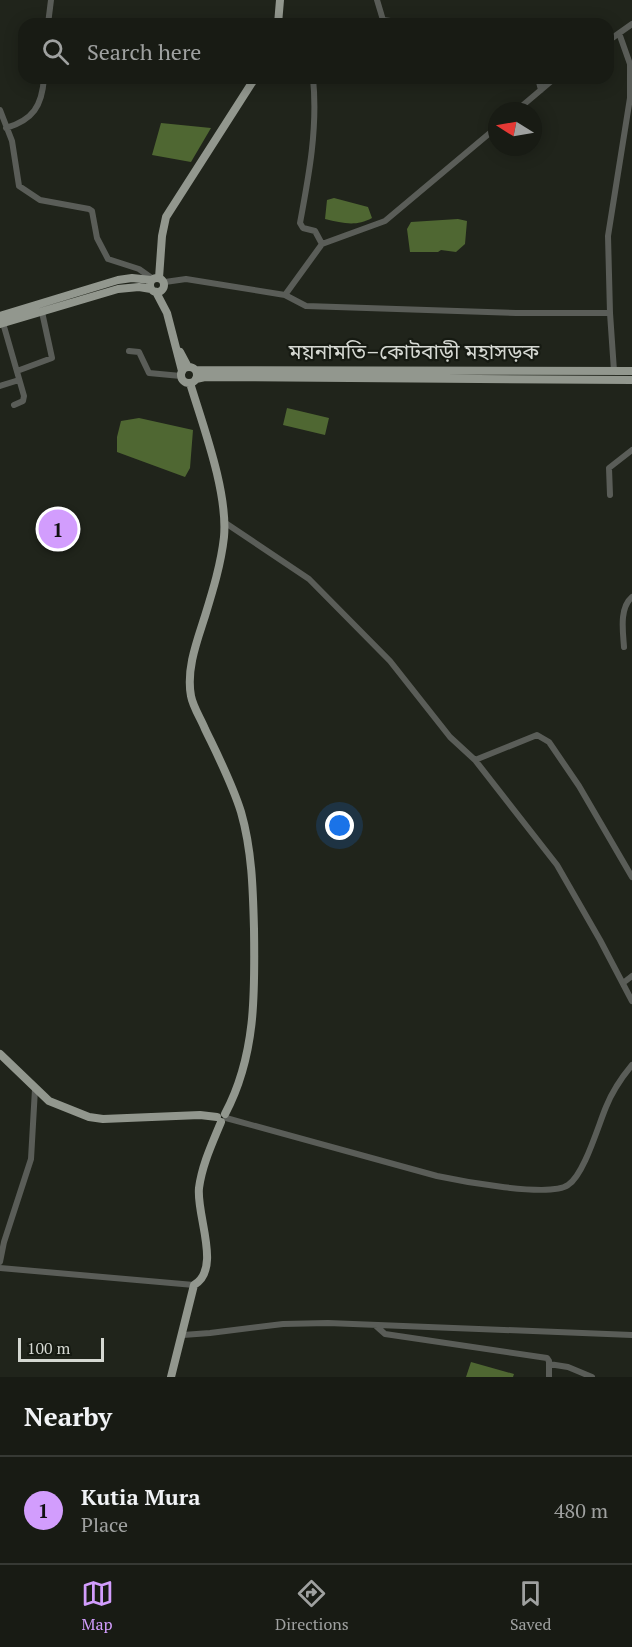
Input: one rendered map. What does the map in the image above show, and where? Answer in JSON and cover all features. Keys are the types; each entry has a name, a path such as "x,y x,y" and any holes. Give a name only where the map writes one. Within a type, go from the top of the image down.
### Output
{"main road":[{"path":"278,18 280,0"},
{"path":"171,1377 194,1285 199,1282 208,1266 198,1201 204,1163 222,1118 232,1100 248,1050 253,1023 253,886 241,813 231,785 191,697 192,662 217,574 224,522 214,465 189,374 157,284 166,217 251,84"},
{"path":"1,321 117,280 132,278 157,284"},
{"path":"1,321 42,312 118,289 157,284"},
{"name":"ময়নামতি–কোটবাড়ী মহাসড়ক","path":"189,374 205,377 632,371"},
{"name":"ময়নামতি–কোটবাড়ী মহাসড়ক","path":"465,375 632,380"},
{"path":"0,1054 49,1101 89,1117 103,1119 200,1115 222,1118"}],"street":[{"path":"49,18 51,0"},
{"path":"377,0 382,18"},
{"path":"614,37 632,24"},
{"path":"614,371 608,236 630,98 630,64 619,33"},
{"path":"6,128 21,124 33,113 43,97 44,84"},
{"path":"313,84 314,133 310,174 300,223 303,228 315,231 322,244"},
{"path":"540,84 541,90"},
{"path":"527,102 548,84"},
{"path":"0,110 12,141 19,186 40,200 92,211 98,238 108,260 139,269 157,284 186,279 285,295 306,306 516,313 610,313"},
{"path":"285,295 322,244 385,221 488,135"},
{"path":"17,371 52,358 42,312"},
{"path":"1,321 24,399 14,405"},
{"path":"129,351 139,352 148,373 189,374"},
{"path":"0,386 19,380"},
{"path":"610,495 609,468 632,450"},
{"path":"224,522 309,579 390,661 450,738 475,759 557,865 632,1001"},
{"path":"624,647 623,617 628,599 632,597"},
{"path":"475,759 537,735 549,742 579,786 632,877"},
{"path":"623,983 632,976"},
{"path":"222,1118 466,1183 545,1190 559,1189 570,1184 575,1178 590,1148 606,1106 632,1065"},
{"path":"0,1262 4,1242 31,1159 35,1089"},
{"path":"0,1268 194,1285"},
{"path":"183,1335 210,1334 283,1324 328,1323 632,1335"},
{"path":"376,1326 386,1334 547,1358 549,1377"},
{"path":"549,1364 567,1367 592,1377"}],"shaded area":[{"path":"161,123 211,128 191,162 152,155"},
{"path":"334,198 368,207 372,218 354,223 325,219 327,200"},
{"path":"458,219 467,221 465,244 456,252 441,250 438,252 410,252 407,229 411,222"},
{"path":"287,408 329,418 325,435 283,425"},
{"path":"139,418 193,430 190,468 185,477 117,452 117,437 121,421"},
{"path":"471,1362 514,1374 513,1377 466,1377"}],"place":[{"name":"Kutia Mura","path":"58,529"}]}
